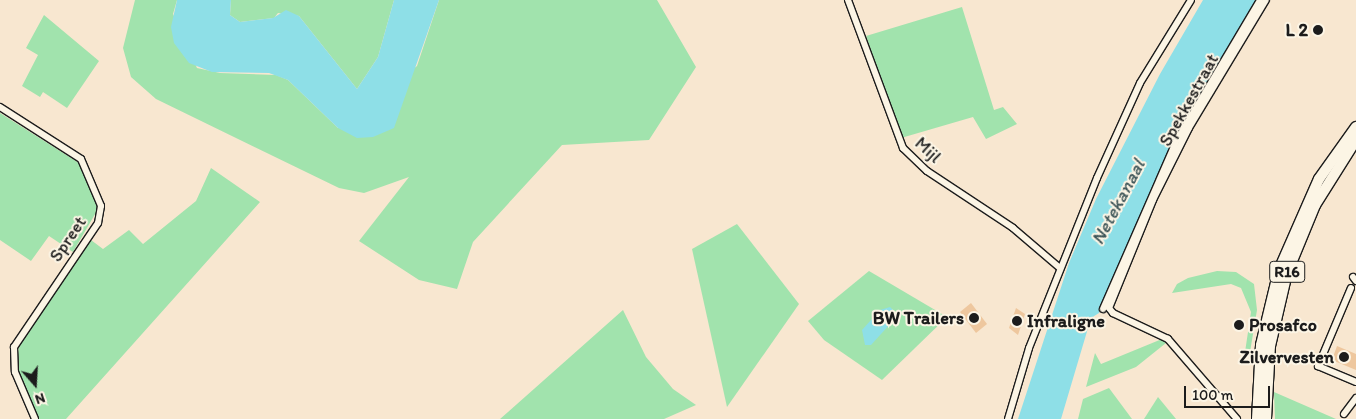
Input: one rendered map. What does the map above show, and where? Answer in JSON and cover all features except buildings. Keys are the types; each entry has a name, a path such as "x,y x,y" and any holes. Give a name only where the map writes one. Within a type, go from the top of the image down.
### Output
{"main road":[{"name":"R16","path":"1257,419 1261,345 1278,270 1307,201 1329,162 1356,127"},
{"name":"R16","path":"1266,419 1270,346 1287,273 1315,205 1356,140"}],"street":[{"name":"Mijl","path":"848,0 903,148 926,171 1013,228 1060,268"},
{"path":"1008,419 1029,348 1060,268 1140,83 1190,0"},
{"path":"1103,309 1167,160 1203,91 1260,0"},
{"name":"Spekkestraat","path":"1237,419 1168,340 1113,314 1109,308 1153,200 1208,94 1266,0"},
{"name":"Spreet","path":"0,107 81,159 101,206 98,223 14,347 15,372 35,419"},
{"path":"1351,288 1318,366 1356,382"},
{"path":"1344,414 1356,398"}],"green space":[{"path":"135,0 177,0 173,14 197,68 220,73 276,75 288,80 338,128 417,66 439,0 657,0 696,67 649,140 562,145 473,242 457,289 419,280 359,241 409,177 364,193 339,188 156,99 131,77 123,48"},
{"path":"231,0 394,0 378,57 357,89 299,16 278,13 274,18 240,22 230,15"},
{"path":"962,7 994,110 1003,107 1017,124 986,139 973,117 901,138 866,36"},
{"path":"44,15 99,61 67,108 43,92 40,97 22,86 38,55 26,48"},
{"path":"0,113 79,163 85,174 98,209 73,252 49,236 31,261 0,240"},
{"path":"211,168 260,202 66,419 39,419 17,367 19,342 91,240 103,249 129,230 143,244 196,201"},
{"path":"737,224 799,304 727,407 692,249"},
{"path":"869,271 947,317 882,380 824,340 808,321"},
{"path":"1217,271 1236,272 1254,284 1257,310 1250,352 1245,352 1251,312 1241,288 1231,284 1172,293 1177,284 1188,278"},
{"path":"623,310 646,357 673,389 696,405 664,419 500,419"},
{"path":"1162,339 1166,343 1136,367 1086,387 1095,353 1101,364"},
{"path":"1109,388 1132,419 1078,419 1083,399"},
{"path":"1274,392 1336,419 1275,419"},
{"path":"1158,397 1176,419 1144,419"}],"water":[{"path":"177,0 231,0 230,15 240,22 273,18 286,10 299,16 357,89 378,57 394,0 439,0 394,128 373,137 357,138 338,128 288,80 269,73 212,72 189,63 174,43 171,27"},
{"name":"Netekanaal","path":"1203,0 1257,0 1165,158 1099,313 1091,318 1061,419 1018,419 1069,263 1096,199 1160,74"},
{"path":"890,307 895,312 891,323 871,345 865,345 862,330 880,310"}],"place":[{"name":"L 2","path":"1318,30"},
{"name":"BW Trailers","path":"974,318"},
{"name":"Infraligne","path":"1017,321"},
{"name":"Prosafco","path":"1239,325"},
{"name":"Zilvervesten","path":"1344,357"}]}
